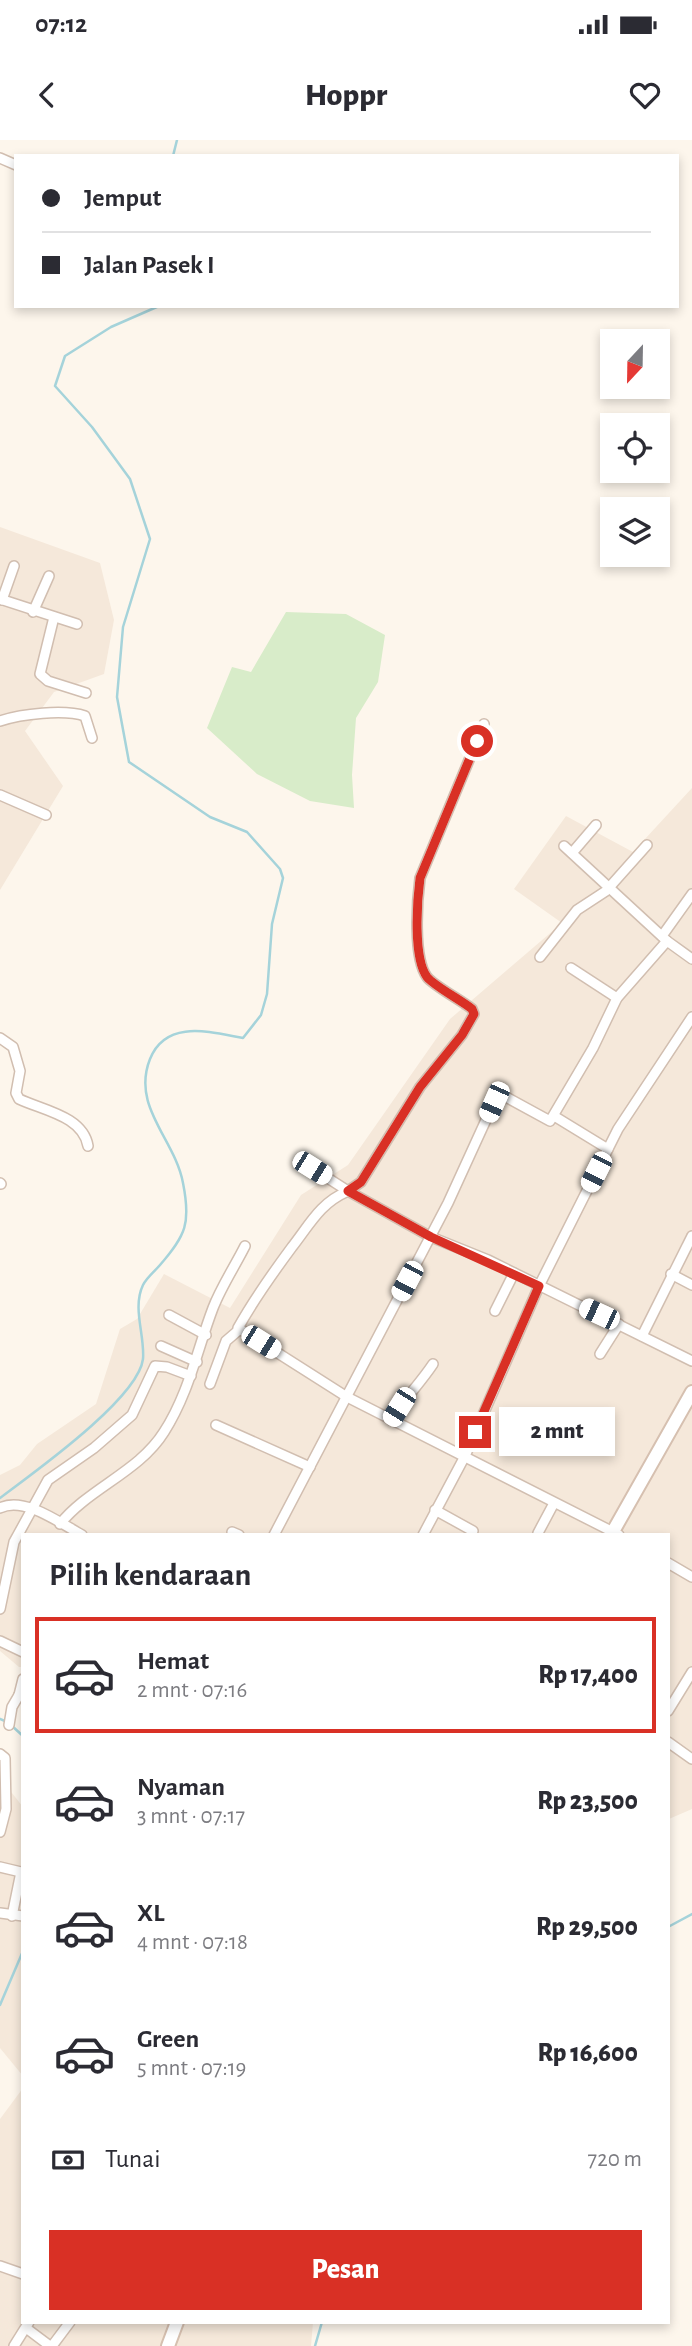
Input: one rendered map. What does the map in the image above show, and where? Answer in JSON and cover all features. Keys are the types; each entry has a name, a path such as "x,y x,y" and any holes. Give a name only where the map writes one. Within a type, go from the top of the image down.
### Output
{"main road":[{"path":"616,1533 692,1392"},
{"path":"168,2346 176,2324"}],"street":[{"path":"14,566 1,600 77,624"},
{"path":"33,612 49,576"},
{"path":"54,617 40,674 48,681 86,693"},
{"path":"0,721 28,715 85,716 92,738"},
{"path":"210,1384 226,1341 238,1328 254,1297 322,1206 361,1182 420,1087 462,1035 474,1014 472,1009 426,975 419,948 417,900 420,878 484,724"},
{"path":"0,795 46,815"},
{"path":"572,853 596,825"},
{"path":"540,957 577,910 610,886 647,845"},
{"path":"564,846 665,938 692,959"},
{"path":"275,1533 431,1237 496,1098 506,1097 547,1121 554,1116 617,999 665,938 692,894"},
{"path":"571,968 617,999"},
{"path":"424,1533 464,1456 539,1286 608,1149 692,1017"},
{"path":"683,1028 692,1035"},
{"path":"0,1038 13,1046 20,1071 16,1093 19,1099 48,1109 69,1122 83,1132 88,1146"},
{"path":"554,1116 608,1149"},
{"path":"312,1168 431,1237 514,1273 692,1361"},
{"path":"642,1336 692,1236"},
{"path":"0,1508 13,1504 31,1509 69,1530 74,1507 132,1466 163,1435 197,1362 214,1306 245,1246"},
{"path":"495,1311 514,1273"},
{"path":"671,1274 692,1285"},
{"path":"169,1315 206,1335"},
{"path":"600,1354 619,1324"},
{"path":"238,1328 347,1397 613,1533"},
{"path":"161,1346 197,1362"},
{"path":"391,1420 407,1394 416,1390 433,1364"},
{"path":"0,1609 13,1542 51,1476 94,1448 132,1415 155,1366 161,1365 191,1376"},
{"path":"216,1425 310,1467"},
{"path":"538,1533 554,1503"},
{"path":"435,1510 473,1531"},
{"path":"670,1564 692,1577"},
{"path":"0,1641 21,1650"},
{"path":"670,1707 691,1677"},
{"path":"9,1725 12,1707 21,1696"},
{"path":"670,1743 692,1759"},
{"path":"0,1754 5,1758 3,1781 6,1812 0,1832"},
{"path":"0,1867 21,1873 12,1916"},
{"path":"0,1913 21,1916"},
{"path":"0,2266 21,2273"},
{"path":"14,2346 28,2325 51,2346 68,2324"}],"shaded area":[{"path":"0,527 100,563 114,620 104,674 54,692 25,731 63,786 0,890"},
{"path":"692,788 692,1809 670,1819 670,1533 21,1533 19,1667 0,1651 0,1475 20,1465 37,1444 96,1404 120,1329 137,1319 164,1274 230,1308 301,1195 348,1165 450,1019 562,923 514,889 566,816 633,852"},
{"path":"0,1787 8,1788 21,1804 21,2074 0,2048"},
{"path":"21,2091 21,2324 313,2324 311,2346 0,2346 0,2119"}],"green space":[{"path":"286,612 346,614 385,635 378,682 356,718 352,775 354,808 310,801 257,774 207,728 232,667 251,672"}],"waterway":[{"path":"174,154 177,140"},
{"path":"0,1498 82,1434 123,1394 137,1375 143,1359 140,1294 147,1279 176,1245 186,1219 179,1167 156,1122 146,1092 150,1059 157,1046 178,1033 203,1031 243,1038 261,1015 267,994 272,924 283,878 280,869 247,832 210,817 129,762 117,697 123,627 150,539 130,479 92,427 55,386 65,356 111,327 154,308"},
{"path":"0,1719 7,1722"},
{"path":"12,1726 21,1734"},
{"path":"670,1926 692,1914"},
{"path":"0,2005 21,1956"},
{"path":"315,2346 321,2324"}],"route":[{"path":"475,1432 539,1286 488,1260 431,1237 348,1191 361,1182 420,1087 462,1035 474,1014 472,1009 450,991 427,978 419,948 417,900 420,878 477,741"}]}
